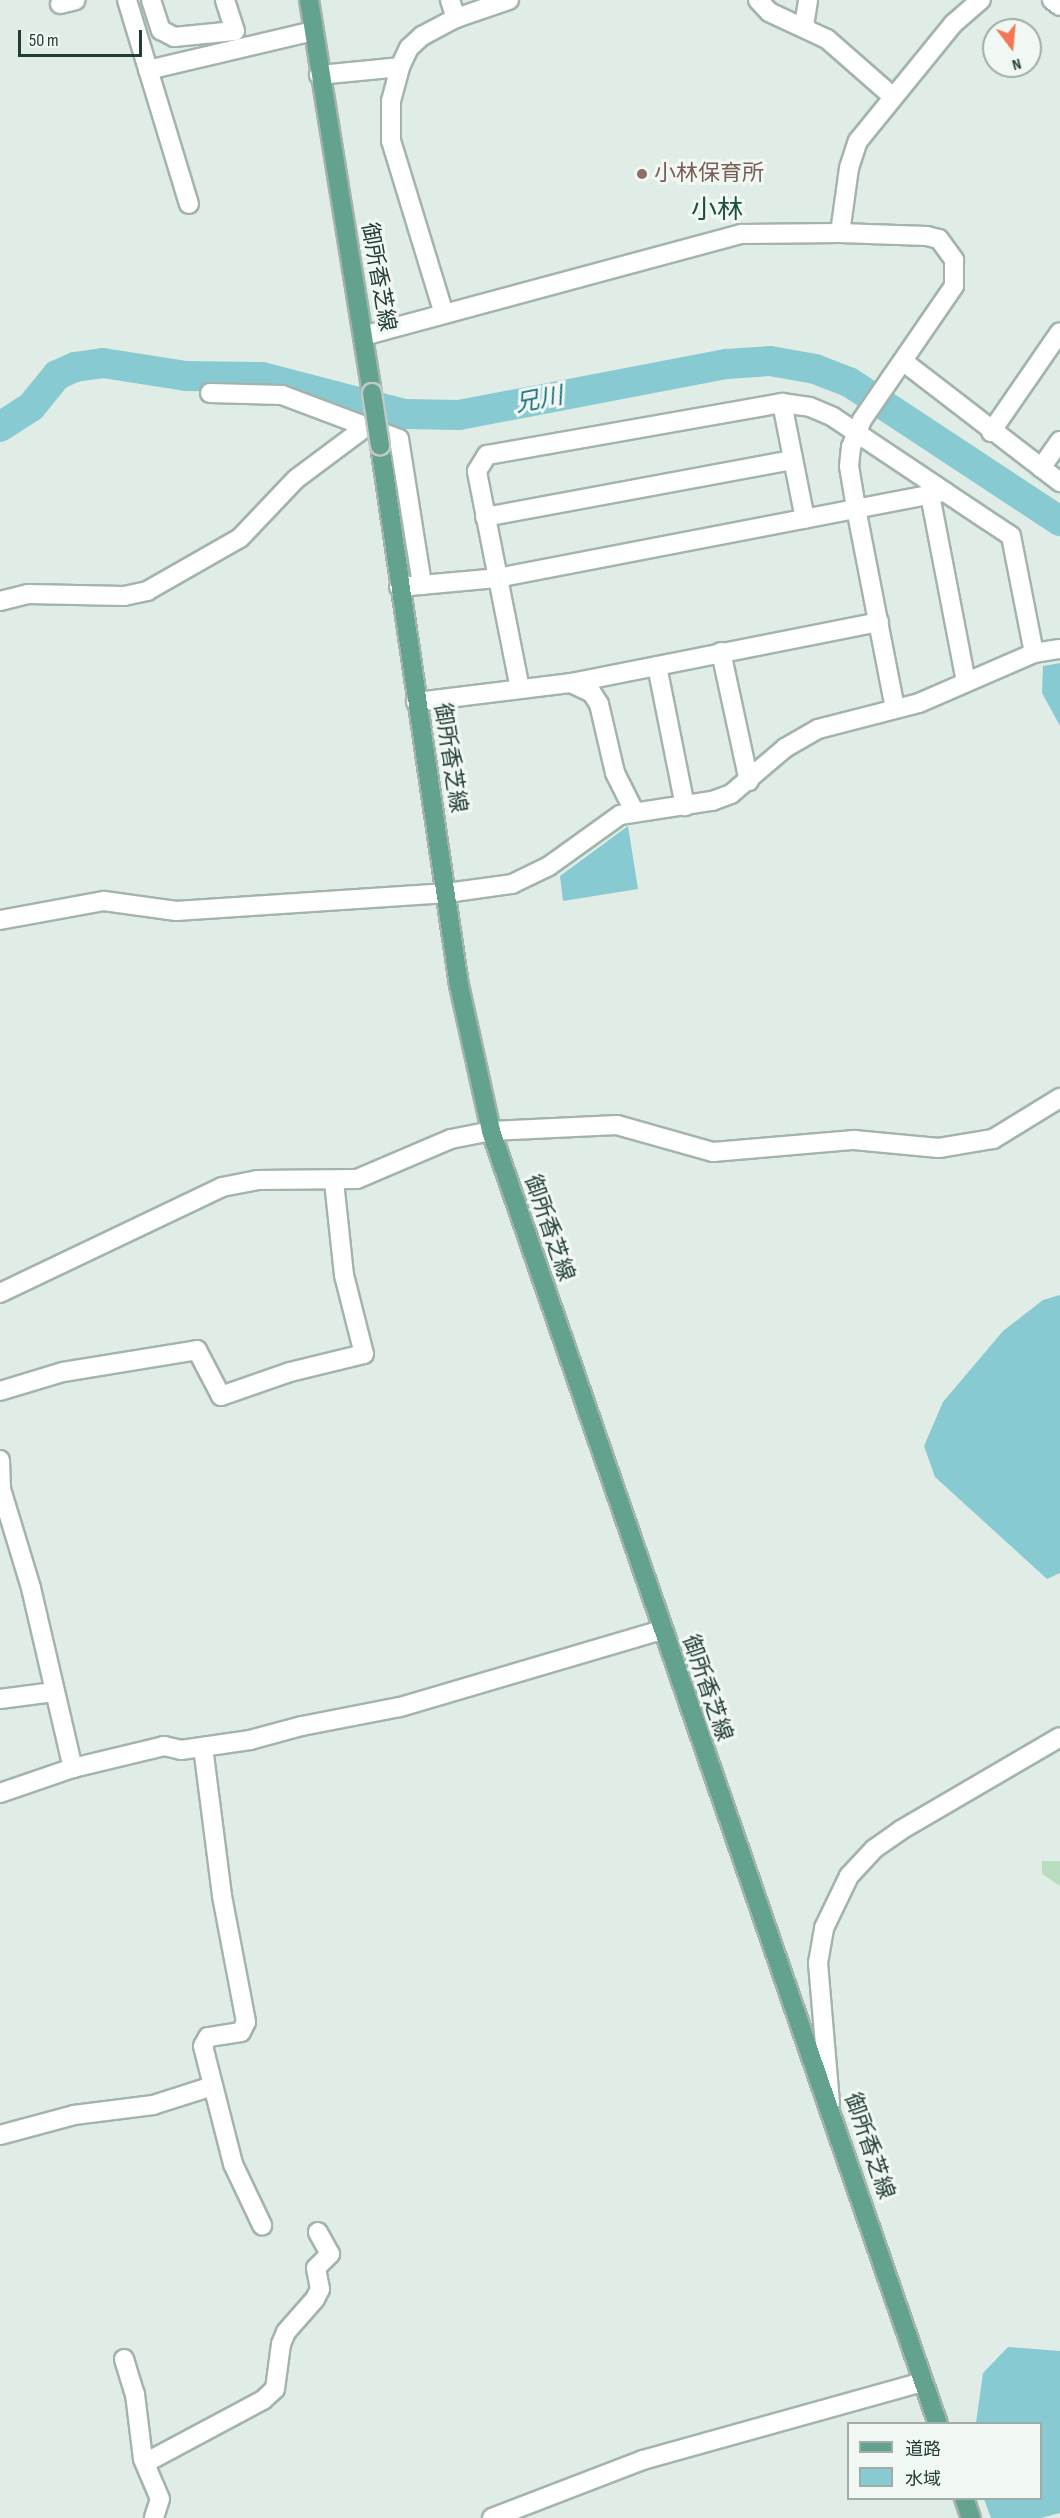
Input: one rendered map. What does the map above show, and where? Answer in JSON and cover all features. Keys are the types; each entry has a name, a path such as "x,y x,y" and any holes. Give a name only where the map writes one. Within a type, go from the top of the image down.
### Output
{"main road":[{"name":"御所香芝線","path":"309,0 319,75 380,445 459,985 491,1131 937,2422"},
{"path":"964,2500 971,2518"}],"street":[{"path":"127,0 189,204"},
{"path":"151,0 161,30 174,37 235,31 225,0"},
{"path":"450,0 456,18"},
{"path":"444,314 391,141 391,102 400,67 409,48 422,36 456,18 509,0"},
{"path":"758,0 769,12 804,26 827,39 892,96"},
{"path":"804,26 808,0"},
{"path":"840,233 852,153 892,96 953,24 981,0"},
{"path":"1052,0 1060,6"},
{"path":"148,70 313,31"},
{"path":"319,75 400,67"},
{"path":"363,336 709,240 776,231 927,236 949,249 957,272 954,286 859,425 849,466 895,708"},
{"path":"991,432 1060,332"},
{"path":"904,362 991,432 1060,482"},
{"path":"210,393 282,395 399,439 422,585"},
{"path":"782,403 805,519"},
{"path":"520,689 477,471 487,455 782,403 810,407 859,425 938,494 1011,536 1034,653"},
{"path":"0,601 28,594 124,596 147,591 240,538 296,479 368,426"},
{"path":"1041,468 1060,441"},
{"path":"485,517 793,460"},
{"path":"399,587 497,578 938,494"},
{"path":"938,494 966,682"},
{"path":"416,702 571,683 879,622"},
{"path":"0,920 104,901 176,911 447,893 512,884 530,876 605,823 634,811 685,806 722,797 749,781 799,738 895,708 920,703 1034,653 1060,649"},
{"path":"721,652 749,781"},
{"path":"657,666 685,806"},
{"path":"571,683 591,693 599,704 615,773 634,811"},
{"path":"0,1293 230,1184 257,1180 334,1182 381,1171 450,1139 491,1131 616,1125 713,1152 854,1140 939,1148 993,1139 1060,1098"},
{"path":"0,1391 63,1372 197,1350 221,1396 290,1372 364,1354 344,1275 334,1182"},
{"path":"0,1460 0,1489 32,1588 73,1768"},
{"path":"0,1793 73,1768 164,1746 181,1750 267,1737 302,1726 400,1707 662,1630"},
{"path":"0,1699 54,1692"},
{"path":"830,2107 818,1963 824,1928 834,1899 849,1876 874,1849 1060,1737"},
{"path":"203,1747 222,1896 246,2022 241,2032 208,2037 203,2046 232,2164 262,2225"},
{"path":"0,2135 74,2115 153,2105 213,2086"},
{"path":"145,2463 263,2400 275,2389 281,2344 286,2332 315,2299 320,2289 316,2268 330,2254 318,2232"},
{"path":"124,2359 135,2394 145,2463 160,2499 154,2518"},
{"path":"492,2518 643,2460 923,2382"}],"green space":[{"path":"1042,1861 1060,1861 1060,1886 1042,1874"}],"water":[{"path":"1060,663 1060,726 1042,693 1043,666"},
{"path":"628,826 638,889 563,901 560,876"},
{"path":"1060,1295 1060,1573 1047,1579 935,1477 924,1446 943,1402 1003,1331 1043,1300"},
{"path":"1008,2347 1060,2351 1060,2513 1041,2518 991,2518 984,2500 1042,2500 1042,2422 976,2422 983,2373"}],"waterway":[{"name":"兄川","path":"0,427 31,407 57,375 75,367 103,363 186,376 262,377 404,414 459,415 727,364 770,361 815,369 849,382 1060,521"}],"place":[{"name":"小林保育所","path":"642,174"}],"district":[{"name":"小林","path":"717,211"}]}
